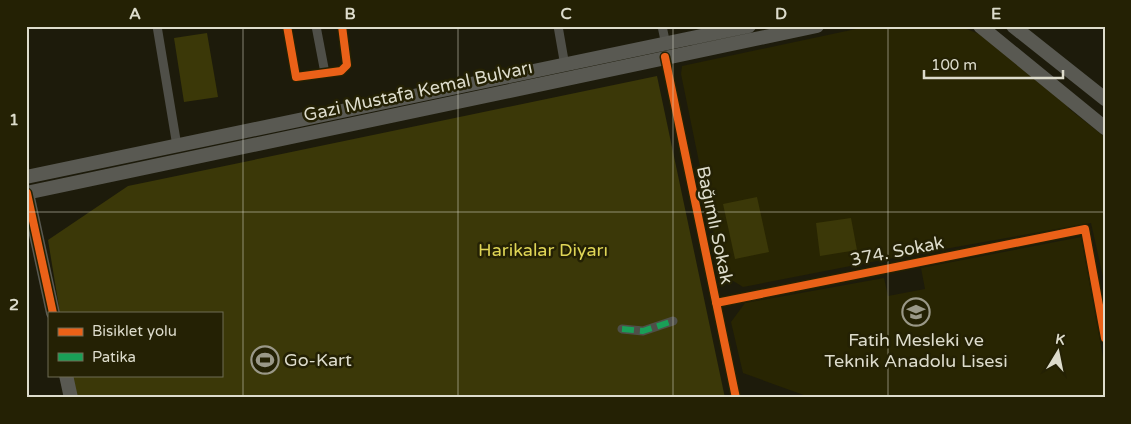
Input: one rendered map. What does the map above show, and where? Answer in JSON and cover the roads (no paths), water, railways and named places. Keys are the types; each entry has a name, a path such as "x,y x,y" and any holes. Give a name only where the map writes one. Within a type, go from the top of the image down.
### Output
{"main road":[{"name":"Gazi Mustafa Kemal Bulvarı","path":"27,193 666,51 749,26"},
{"name":"Gazi Mustafa Kemal Bulvarı","path":"26,177 565,66 817,26"},
{"path":"980,26 1105,128"},
{"path":"1013,26 1105,100"},
{"path":"27,193 53,312"},
{"path":"66,376 71,398"}],"street":[{"path":"157,26 177,146"},
{"path":"287,26 296,77 341,71 348,65 342,26"},
{"path":"316,26 325,73"},
{"path":"558,26 565,66"},
{"name":"Bağımlı Sokak","path":"662,26 736,398"},
{"name":"374. Sokak","path":"716,303 1084,229 1105,338"},
{"path":"622,330 643,331 672,321"}],"place":[{"name":"Fatih Mesleki ve Teknik Anadolu Lisesi","path":"916,312"},
{"name":"Go-Kart","path":"265,360"}],"park label":[{"name":"Harikalar Diyarı","path":"543,250"}]}
